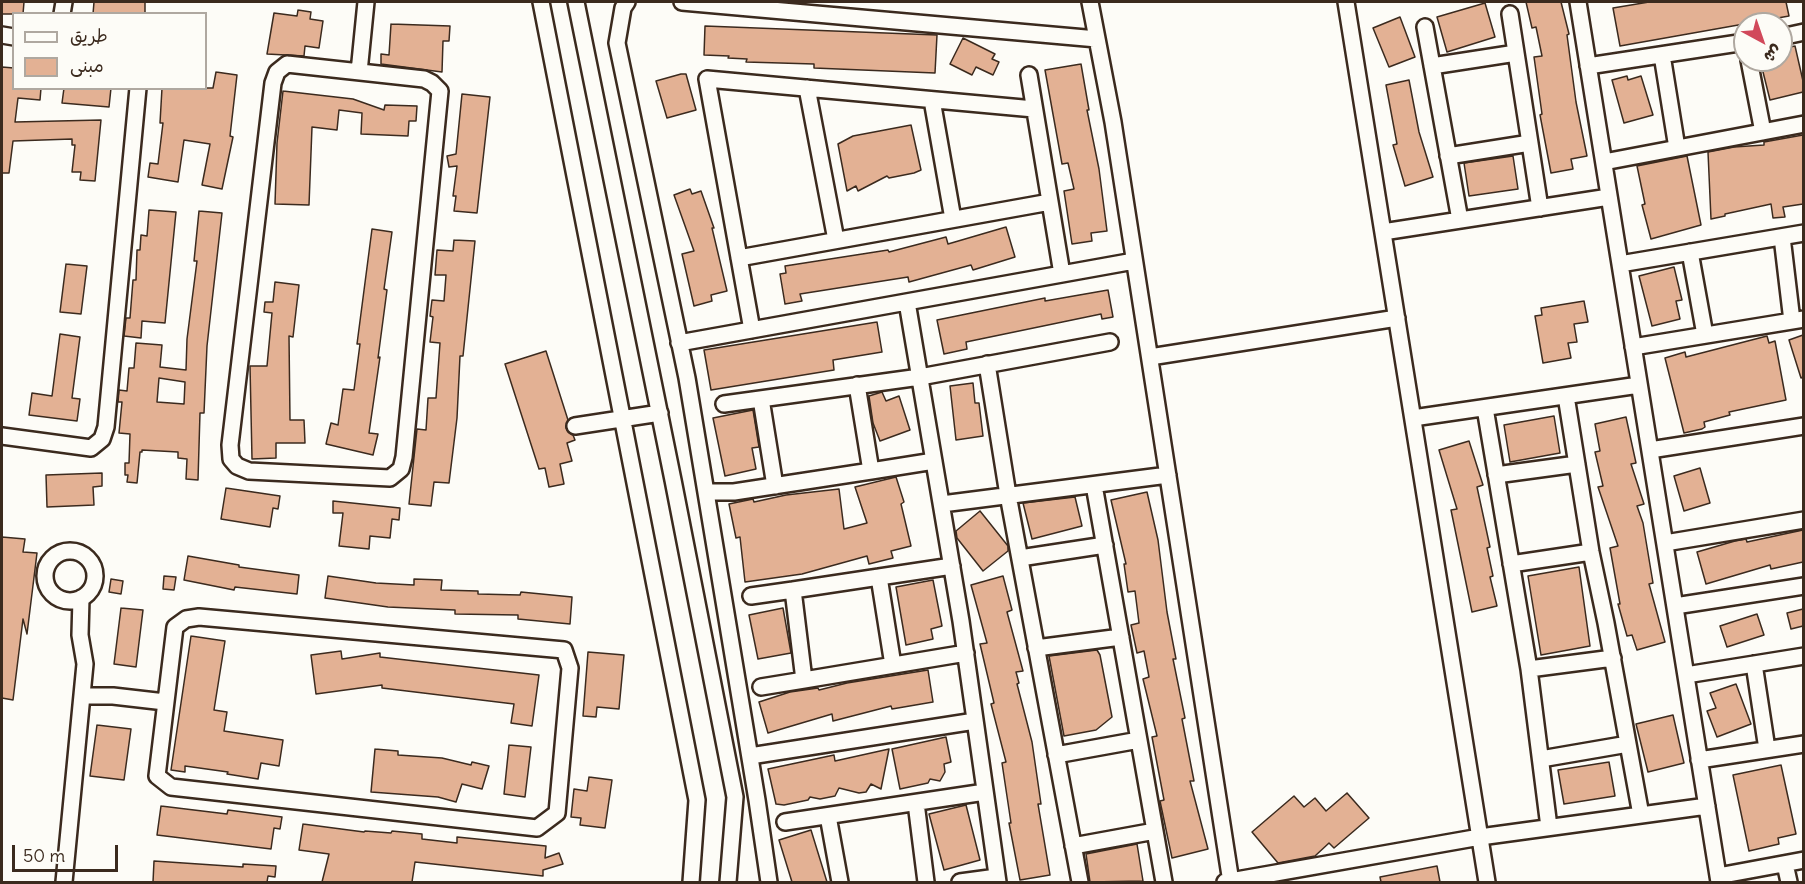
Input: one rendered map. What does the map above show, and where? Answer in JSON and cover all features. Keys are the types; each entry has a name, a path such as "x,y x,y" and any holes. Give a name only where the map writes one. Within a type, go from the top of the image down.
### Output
{"street":[{"path":"359,72 366,2"},
{"path":"541,2 697,800 691,882"},
{"path":"576,2 735,797 728,882"},
{"path":"627,2 623,8 617,43 680,343 769,882"},
{"path":"682,2 811,7 1097,39"},
{"path":"1090,2 1113,122 1229,882 1480,837 1707,806"},
{"path":"1346,2 1487,882"},
{"path":"1578,2 1719,879 1803,860"},
{"path":"1510,14 1540,208"},
{"path":"1425,27 1460,220"},
{"path":"1588,66 1733,44"},
{"path":"1432,66 1516,53"},
{"path":"1662,55 1677,148"},
{"path":"287,64 359,72 423,79 432,83 440,91 401,469 390,478 249,471 237,466 231,459 231,445 273,82 277,72 287,64"},
{"path":"1751,72 1763,132"},
{"path":"1029,75 1062,274"},
{"path":"753,330 707,79 1034,110"},
{"path":"807,88 836,240"},
{"path":"2,436 91,448 102,439 106,427 138,90"},
{"path":"932,100 953,219"},
{"path":"1604,162 1803,124"},
{"path":"1448,156 1530,143"},
{"path":"1383,232 1609,197"},
{"path":"739,258 1050,202"},
{"path":"1620,264 1803,233"},
{"path":"1634,347 1798,320 1782,237"},
{"path":"1690,252 1705,335"},
{"path":"680,343 1134,261"},
{"path":"908,302 966,653 998,880 960,882"},
{"path":"1150,357 1397,318"},
{"path":"724,404 920,376 1110,342"},
{"path":"987,364 1008,495 1080,882"},
{"path":"857,385 871,471"},
{"path":"1413,418 1639,385"},
{"path":"1566,396 1591,552 1613,658 1641,815"},
{"path":"761,399 775,486"},
{"path":"1485,408 1529,669 1549,827"},
{"path":"575,426 660,413"},
{"path":"1650,450 1803,426"},
{"path":"706,492 734,492 910,465 933,454"},
{"path":"1496,475 1577,464"},
{"path":"942,504 1168,476"},
{"path":"1094,485 1164,882"},
{"path":"1665,543 1803,519"},
{"path":"1020,558 1105,545"},
{"path":"1510,564 1591,552"},
{"path":"751,596 952,566"},
{"path":"879,577 893,665"},
{"path":"1675,606 1803,586"},
{"path":"793,590 804,680"},
{"path":"64,882 85,664 80,635 81,598"},
{"path":"199,617 564,650 570,668 557,813 537,828 171,787 157,776 165,702 175,627 186,619 199,617"},
{"path":"1036,648 1121,637"},
{"path":"761,687 966,653"},
{"path":"1686,675 1803,656"},
{"path":"1529,669 1613,658"},
{"path":"1754,664 1767,749"},
{"path":"82,696 112,696 165,702"},
{"path":"750,756 975,721"},
{"path":"1056,755 1139,740"},
{"path":"1541,759 1628,744"},
{"path":"1700,760 1803,744"},
{"path":"785,822 985,792"},
{"path":"916,803 926,882"},
{"path":"828,816 840,882"},
{"path":"1073,846 1155,831"},
{"path":"1785,864 1789,882"}],"building":[{"path":"2,2 24,2 23,12 2,14"},
{"path":"94,2 145,2 145,12 93,12"},
{"path":"1526,2 1561,2 1569,34 1567,35 1576,102 1587,156 1571,159 1573,169 1551,173 1540,115 1542,114 1534,57 1542,56 1536,27 1532,28"},
{"path":"1649,2 1786,2 1788,12 1733,12 1733,26 1620,46 1613,8"},
{"path":"1485,3 1495,37 1447,52 1437,17"},
{"path":"298,10 311,12 310,19 323,21 319,48 305,46 304,56 267,54 274,13 297,16"},
{"path":"1400,17 1415,57 1389,67 1373,28"},
{"path":"391,24 450,26 449,41 443,41 442,72 381,64 381,54 389,55"},
{"path":"705,26 937,35 935,73 814,68 814,64 746,62 747,59 704,55"},
{"path":"963,38 995,54 992,59 999,62 993,75 976,67 972,75 950,64"},
{"path":"1793,46 1795,46 1803,81 1803,92 1770,100 1763,72 1793,72"},
{"path":"1081,64 1107,231 1091,233 1092,241 1072,244 1064,191 1074,189 1068,163 1062,164 1045,70"},
{"path":"2,67 12,68 12,90 41,90 40,100 18,98 15,122 101,120 95,181 80,180 81,172 72,172 75,145 72,145 72,139 13,141 9,173 2,173"},
{"path":"216,72 237,75 230,136 233,137 222,189 202,185 210,144 184,140 178,182 148,177 150,163 158,164 163,123 160,123 162,90 213,88"},
{"path":"686,74 696,110 667,118 656,81"},
{"path":"1627,76 1628,80 1641,76 1653,115 1624,123 1612,80"},
{"path":"1409,80 1419,132 1433,177 1405,186 1393,145 1397,144 1386,85"},
{"path":"64,90 111,90 109,107 62,103"},
{"path":"283,91 353,99 384,110 385,105 417,106 416,121 409,121 408,136 361,134 362,113 339,110 337,130 312,127 309,205 275,204 277,143"},
{"path":"462,94 490,97 477,213 454,211 456,196 453,196 457,166 449,167 447,156 456,154"},
{"path":"911,125 921,170 889,178 887,176 858,191 856,186 847,191 838,144 853,136"},
{"path":"1803,135 1803,204 1783,207 1785,217 1773,218 1771,204 1711,219 1708,152 1764,145 1764,142"},
{"path":"1513,156 1518,189 1469,196 1464,163"},
{"path":"1687,156 1701,225 1651,239 1642,205 1645,204 1637,166"},
{"path":"690,189 692,194 701,191 714,228 712,228 727,291 711,295 712,301 694,306 682,254 694,251 674,195"},
{"path":"149,210 176,212 165,323 142,321 141,338 124,336 126,318 130,318 133,280 136,280 137,250 140,250 141,235 147,236"},
{"path":"199,211 222,213 207,346 204,413 200,413 198,480 186,479 187,459 178,458 178,452 142,450 137,483 127,482 125,463 129,463 130,434 119,433 122,402 118,402 119,390 127,391 129,368 134,368 136,343 162,345 160,367 186,370 187,339 197,261 194,261","holes":["159,378 185,382 184,404 157,402"]},
{"path":"1006,227 1015,257 973,270 971,265 909,282 908,277 800,294 802,301 785,304 780,274 786,273 785,266 888,250 889,252 946,237 948,244"},
{"path":"372,229 392,232 384,289 387,290 378,358 380,357 369,433 378,434 373,455 326,444 331,423 338,425 343,389 354,390 360,344 357,344"},
{"path":"454,240 475,241 463,356 460,356 457,418 449,483 434,482 431,506 409,504 417,429 426,430 428,398 436,398 440,343 430,342 433,317 430,316 432,300 444,301 446,275 435,275 437,250 453,251"},
{"path":"66,264 87,266 81,314 60,312"},
{"path":"1674,267 1682,300 1676,301 1680,319 1652,326 1639,276"},
{"path":"275,282 299,285 293,337 289,336 290,420 304,420 305,443 276,443 276,458 252,459 250,366 267,366 272,313 264,312 265,302 273,302"},
{"path":"1108,290 1113,317 1102,319 1101,314 966,342 967,349 944,354 937,320 1045,298 1045,301"},
{"path":"1584,301 1588,322 1574,324 1577,342 1568,343 1571,358 1543,363 1535,316 1542,315 1541,308"},
{"path":"877,322 882,352 833,360 834,370 711,390 704,350"},
{"path":"60,334 80,337 72,398 80,399 77,421 29,415 32,393 52,396"},
{"path":"1803,335 1803,377 1801,378 1789,340"},
{"path":"1767,336 1769,343 1775,341 1786,400 1729,412 1730,415 1704,422 1705,427 1702,429 1684,433 1665,358 1685,352 1686,357"},
{"path":"546,351 568,420 566,428 575,440 567,443 572,461 560,464 564,484 549,487 545,468 539,469 505,364"},
{"path":"973,383 975,403 979,403 983,436 956,440 950,386"},
{"path":"882,392 886,401 899,396 910,430 880,441 873,423 869,396"},
{"path":"753,410 759,447 752,448 756,469 725,476 713,418"},
{"path":"1554,416 1560,453 1510,462 1504,425"},
{"path":"1626,417 1636,463 1631,464 1644,504 1637,506 1643,523 1653,583 1649,584 1665,642 1637,650 1632,635 1627,636 1618,604 1620,604 1610,548 1618,546 1598,487 1603,486 1595,452 1600,451 1595,424"},
{"path":"1469,441 1483,485 1477,487 1490,547 1487,548 1493,576 1490,577 1497,606 1472,612 1451,510 1457,509 1439,450"},
{"path":"1700,468 1710,503 1684,511 1674,476"},
{"path":"102,473 102,486 93,487 94,505 47,507 46,475"},
{"path":"896,477 904,502 901,504 911,546 891,551 893,558 869,564 867,556 802,574 745,582 740,537 736,538 729,504 839,489 844,529 867,523 855,487"},
{"path":"226,488 280,496 278,509 273,508 270,527 221,519"},
{"path":"1147,492 1158,540 1167,612 1176,659 1173,659 1185,718 1182,719 1194,781 1190,781 1208,849 1172,858 1160,801 1164,800 1152,737 1157,736 1143,679 1149,677 1144,651 1137,653 1131,625 1139,623 1135,591 1128,592 1124,564 1126,564 1111,500"},
{"path":"1075,497 1082,526 1032,539 1023,503"},
{"path":"333,501 400,508 399,520 392,519 390,538 370,536 369,549 339,546 343,513 333,513"},
{"path":"980,511 1008,546 1008,551 983,571 957,538 956,531"},
{"path":"1803,530 1803,562 1771,569 1770,565 1706,584 1697,552 1735,541 1746,539 1747,542"},
{"path":"2,537 25,539 23,552 37,553 27,634 23,619 13,700 2,698"},
{"path":"188,556 239,565 239,567 299,575 297,594 235,587 234,590 184,580"},
{"path":"1579,567 1590,646 1541,655 1528,576"},
{"path":"164,576 176,577 174,590 163,589"},
{"path":"328,576 376,583 414,585 414,579 442,580 441,590 478,591 478,594 520,595 521,592 572,597 570,624 518,619 518,615 455,614 455,610 388,607 325,598"},
{"path":"1003,576 1012,610 1007,612 1023,671 1016,672 1019,683 1017,684 1032,742 1041,804 1038,804 1050,875 1020,880 1009,823 1011,823 1002,763 1006,762 991,704 994,703 980,644 987,643 971,585"},
{"path":"111,579 123,581 121,594 109,592"},
{"path":"933,580 942,626 931,629 933,639 906,645 896,587"},
{"path":"121,608 143,610 136,667 114,664"},
{"path":"783,608 791,653 758,659 749,615"},
{"path":"1803,609 1803,626 1791,629 1787,613"},
{"path":"1757,614 1764,635 1727,647 1720,626"},
{"path":"191,636 225,641 214,710 227,712 224,731 283,740 279,766 261,763 258,779 185,766 185,772 171,770"},
{"path":"1097,650 1100,655 1112,717 1096,730 1064,736 1049,656"},
{"path":"341,651 342,659 380,653 380,657 539,675 532,726 511,723 514,704 382,688 382,685 316,694 311,655"},
{"path":"588,652 624,655 619,709 597,707 596,717 583,716"},
{"path":"928,670 933,702 892,709 891,706 833,721 832,714 768,733 759,702 790,692 818,688 819,690 847,683"},
{"path":"1736,684 1751,724 1717,737 1707,711 1716,708 1710,693"},
{"path":"1673,715 1684,763 1648,772 1636,724"},
{"path":"97,725 131,729 124,780 90,776"},
{"path":"946,737 951,762 944,764 945,772 940,781 930,779 928,783 900,789 892,749"},
{"path":"509,745 531,747 525,797 504,794"},
{"path":"375,749 398,751 398,755 442,758 471,765 472,762 489,766 482,789 462,784 456,802 438,797 371,792"},
{"path":"889,749 881,789 871,784 866,792 859,793 839,788 835,796 820,799 810,797 808,800 784,805 776,804 768,769 834,755 835,761"},
{"path":"1609,762 1615,796 1564,804 1558,770"},
{"path":"1781,765 1796,834 1778,838 1779,844 1749,851 1733,775"},
{"path":"589,777 612,780 605,828 580,825 581,818 571,817 574,789 587,791"},
{"path":"1347,793 1369,818 1334,848 1329,843 1315,856 1278,863 1252,832 1294,796 1304,807 1315,798 1326,811"},
{"path":"966,805 980,860 944,870 929,814"},
{"path":"161,806 227,814 228,810 282,817 280,829 274,828 271,849 157,835"},
{"path":"303,824 364,832 391,833 392,831 422,834 422,839 457,843 457,837 546,846 545,858 559,853 563,864 543,870 543,876 415,862 412,882 322,882 329,854 299,850"},
{"path":"811,830 827,882 792,882 779,840"},
{"path":"1137,844 1143,881 1090,882 1086,854"},
{"path":"154,861 243,867 243,864 276,866 275,877 268,876 267,882 153,882"},
{"path":"1437,866 1440,882 1381,882 1380,877"}]}
